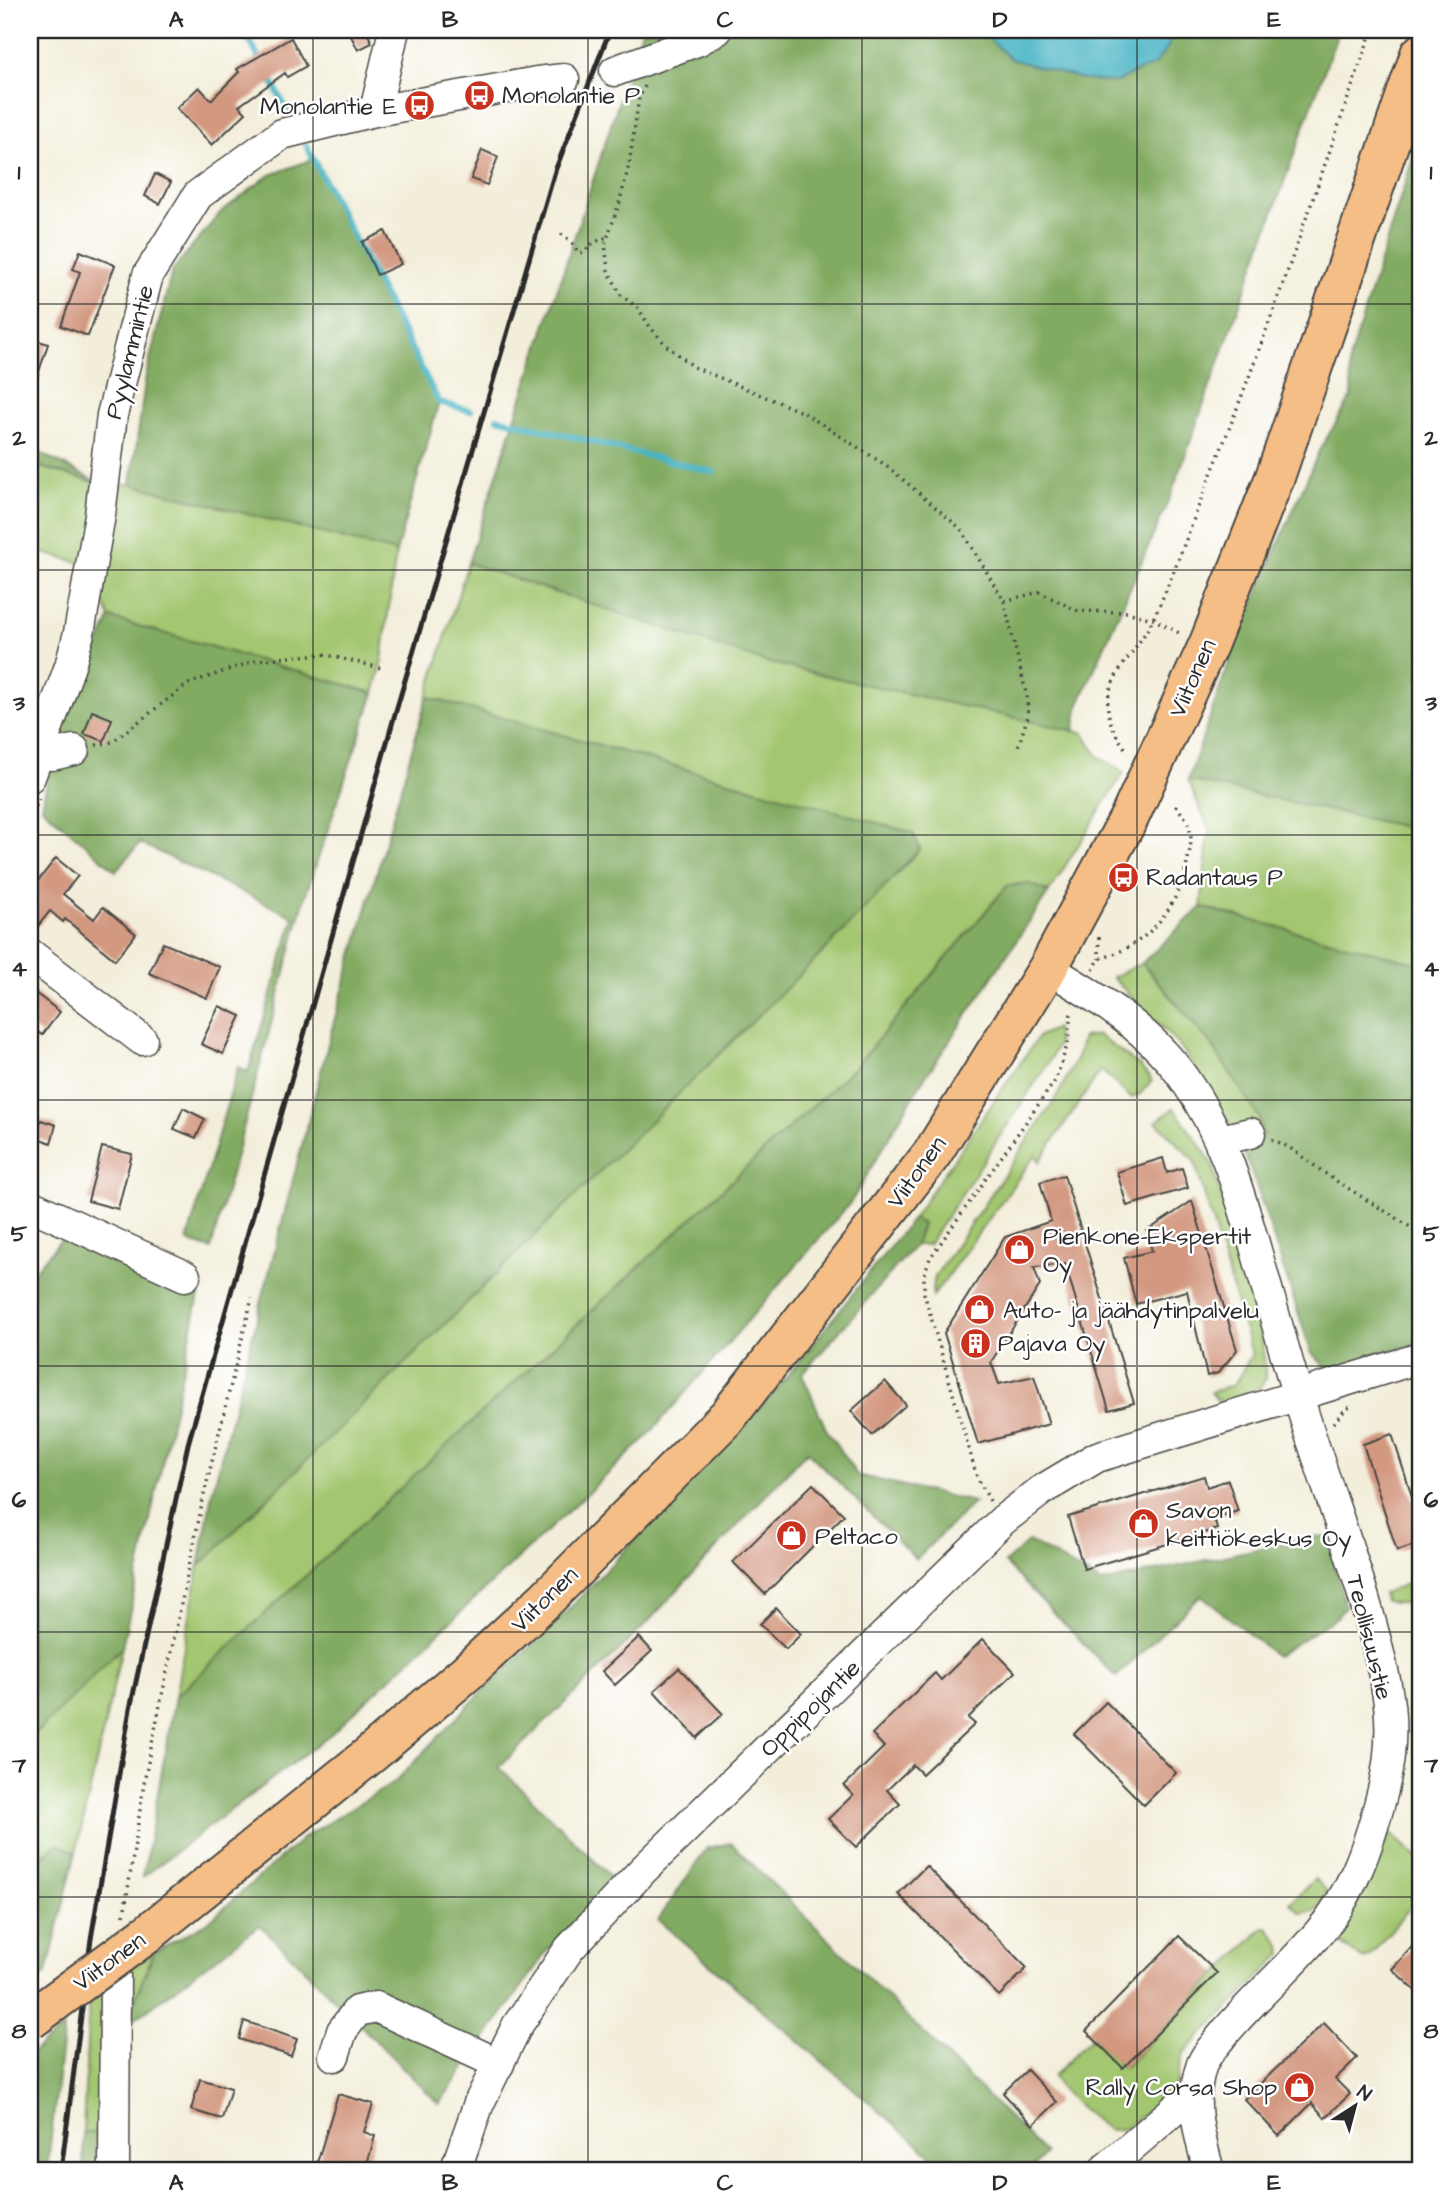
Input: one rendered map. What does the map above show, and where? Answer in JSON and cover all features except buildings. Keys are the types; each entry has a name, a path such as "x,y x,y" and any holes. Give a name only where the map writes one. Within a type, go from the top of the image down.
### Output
{"highway":[{"name":"Viitonen","path":"30,2020 135,1928 370,1754 466,1673 545,1600 728,1416 932,1154 1048,968 1130,816 1209,642 1275,477 1420,54"}],"street":[{"path":"375,111 394,30"},
{"path":"615,71 697,41 717,30"},
{"name":"Pyylammintie","path":"36,749 70,666 79,634 100,515 111,415 148,275 198,195 282,134 375,111 564,79"},
{"path":"36,749 52,755 74,750"},
{"path":"30,954 142,1040"},
{"name":"Teollisuustie","path":"1048,968 1103,1001 1151,1041 1184,1078 1220,1140 1232,1167 1298,1396 1367,1612 1386,1688 1390,1744 1383,1791 1365,1852 1344,1897 1318,1934 1231,2025 1203,2060 1195,2092 1197,2127 1209,2171"},
{"path":"1220,1140 1250,1133"},
{"path":"30,1205 185,1276"},
{"name":"Oppipojantie","path":"455,2171 479,2103 517,2026 569,1948 643,1870 1003,1520 1042,1490 1097,1457 1420,1359"},
{"path":"114,2171 115,1976"},
{"path":"334,2056 342,2031 357,2011 376,2007 499,2063"},
{"path":"1103,2171 1195,2092"}],"path":[{"path":"1125,748 1114,733 1108,717 1107,699 1114,679 1153,619 1242,398 1372,30"},
{"path":"666,52 639,98 629,165 605,244 608,270 621,295 638,308 666,345 694,367 804,413 887,466 961,529 1004,601 1027,697 1028,716 1018,747"},
{"path":"561,234 571,241 579,253 607,237"},
{"path":"1004,601 1039,592 1078,611 1126,612 1153,619 1186,637"},
{"path":"74,750 112,742 188,684 257,660 323,654 381,668"},
{"path":"1003,1520 986,1497 977,1477 924,1293 924,1275 930,1258 1055,1081 1069,1043 1069,1013 1099,959 1119,953 1148,934 1173,905 1186,872 1192,840 1188,822 1174,803"},
{"path":"1250,1133 1263,1135 1290,1149 1420,1233"},
{"path":"135,1928 145,1777 205,1490 252,1298"}],"green space":[{"path":"642,30 983,30 984,34 1117,82 1159,59 1173,30 1339,30 1171,495 1079,704 1074,731 766,662 468,563"},
{"path":"983,30 984,34 1168,47 1173,30 1252,30 766,662 1084,733 1098,756 1124,772 1049,892 1028,883 1007,886 856,1066 175,1697 199,1566 831,944 920,849 913,833 427,697 468,563 559,594"},
{"path":"1420,135 1420,830 1188,780 1237,639 1319,451 1352,396 1349,360"},
{"path":"313,159 439,402 396,552 131,484 146,375 172,271 221,212 268,176"},
{"path":"30,448 101,484 30,464"},
{"path":"30,464 101,484 131,484 396,552 381,668 374,693 110,618 86,564 30,550"},
{"path":"110,618 374,693 305,897 211,1249 187,1241 238,1067 248,1072 294,917 140,843 116,871 42,807 52,755"},
{"path":"427,697 913,833 920,849 831,944 199,1566 212,1493 333,1025"},
{"path":"1188,780 1420,830 1420,964 1201,907 1209,829"},
{"path":"1028,883 1049,892 918,1088 851,1202 645,1439 332,1733 143,1877 175,1697 856,1066 1007,886"},
{"path":"1201,907 1420,964 1420,1344 1386,1351 1344,1366 1326,1368 1311,1352 1238,1136 1263,1135 1259,1117 1211,1044 1142,963"},
{"path":"1142,963 1211,1044 1259,1117 1263,1135 1238,1136 1181,1047 1112,977"},
{"path":"1056,1028 1058,1044 1050,1060 928,1245 915,1245 922,1224 913,1218 1039,1036"},
{"path":"1098,1035 1140,1066 1152,1081 1140,1094 1131,1098 1101,1070 1039,1162 1036,1154 933,1296 932,1288 936,1275 1057,1097 1078,1055 1083,1037"},
{"path":"1174,1108 1212,1163 1262,1341 1266,1379 1259,1388 1226,1403 1217,1400 1211,1392 1234,1385 1252,1354 1194,1160 1156,1122"},
{"path":"913,1218 922,1224 915,1245 802,1374 826,1429 857,1475 974,1502 916,1559 807,1451 645,1625 499,1767 614,1880 550,1947 439,2104 260,1925 124,2027 154,1952 207,1923 303,1838 395,1782 477,1697 571,1607 777,1389"},
{"path":"64,1236 200,1291 122,1647 30,1739 30,1276"},
{"path":"1327,1536 1345,1607 1337,1617 1276,1656 1201,1595 1116,1677 1005,1563 1029,1541 1102,1583 1310,1537"},
{"path":"1420,1579 1420,1603 1385,1601 1383,1593"},
{"path":"122,1647 76,1852 57,1844 30,1867 30,1739"},
{"path":"1390,1833 1420,1860 1420,1895 1370,1956 1363,1959 1339,1942 1339,1932"},
{"path":"731,1843 1045,2153 1030,2171 949,2171 658,1920 707,1848"},
{"path":"57,1844 76,1852 47,1973 30,1987 30,1867"},
{"path":"1315,1879 1328,1892 1315,1911 1301,1913 1290,1903"},
{"path":"1264,1927 1267,1927 1281,1945 1282,1954 1183,2054 1176,2084 1160,2102 1124,2129 1108,2130 1060,2088 1053,2076 1092,2037 1124,2068"},
{"path":"154,1952 124,2027 110,2134 83,2132 89,1998"},
{"path":"64,2027 47,2171 30,2171 30,2054"},
{"path":"83,2132 110,2134 103,2171 83,2171"}],"water":[{"path":"983,30 1173,30 1168,47 1153,66 1117,82 1084,80 1011,59"}],"waterway":[{"path":"244,30 261,62"},
{"path":"270,78 290,116"},
{"path":"306,145 439,402 471,411"},
{"path":"497,418 713,472"}],"railway":[{"path":"61,2171 91,1939 130,1709 188,1444 393,721 555,171 610,30"}],"place":[{"name":"Monolantie P","path":"479,95"},
{"name":"Monolantie E","path":"420,106"},
{"name":"Radantaus P","path":"1123,877"},
{"name":"Pienkone-Ekspertit Oy","path":"1020,1250"},
{"name":"Auto- ja jäähdytinpalvelu","path":"980,1310"},
{"name":"Pajava Oy","path":"975,1343"},
{"name":"Savon keittiökeskus Oy","path":"1143,1524"},
{"name":"Peltaco","path":"792,1536"},
{"name":"Rally Corsa Shop","path":"1300,2087"}]}
